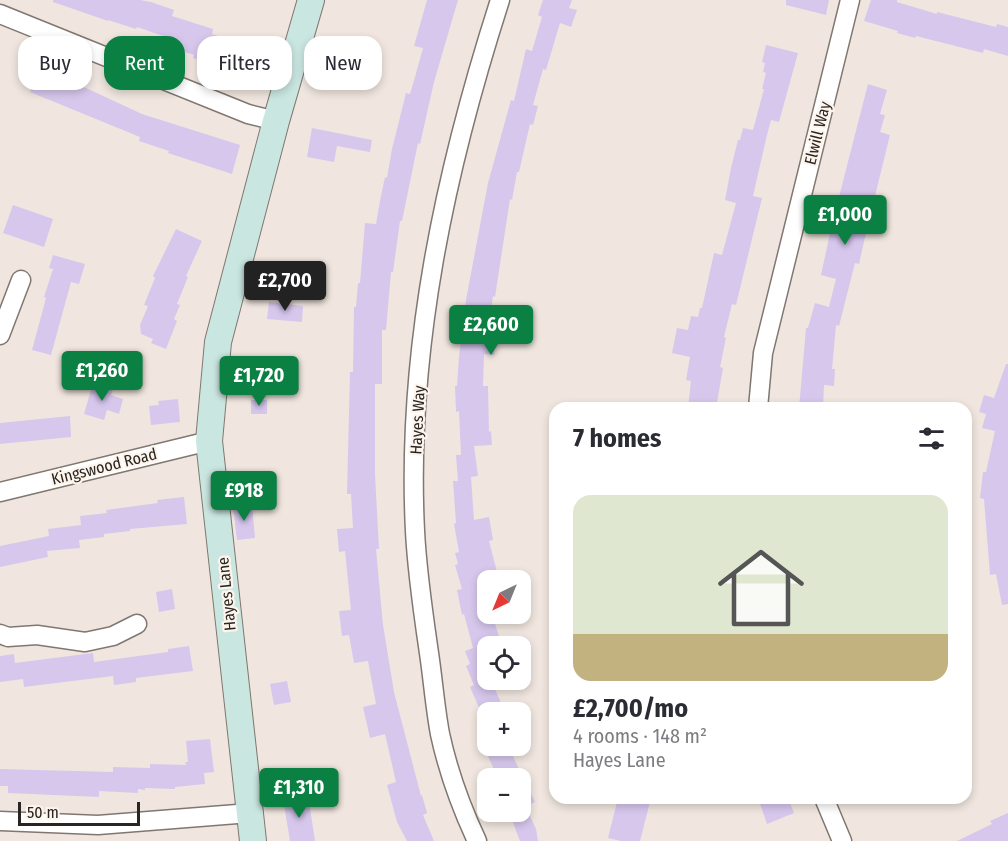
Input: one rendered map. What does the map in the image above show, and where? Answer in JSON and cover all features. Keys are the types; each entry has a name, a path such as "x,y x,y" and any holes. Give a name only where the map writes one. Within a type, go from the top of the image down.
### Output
{"main road":[{"name":"Hayes Lane","path":"253,841 209,441 218,342 276,121 311,0"}],"street":[{"name":"Hayes Way","path":"477,841 461,806 441,734 423,612 416,543 415,448 419,375 429,289 448,188 471,98 500,0"},
{"name":"Elwill Way","path":"759,402 763,353 850,0"},
{"path":"0,14 248,114 276,121"},
{"path":"0,335 21,280"},
{"name":"Kingswood Road","path":"0,492 209,441"},
{"path":"0,634 8,637 37,635 85,642 113,636 136,624"},
{"path":"827,804 842,841"},
{"path":"0,820 98,825 250,813"}],"building":[{"path":"53,0 151,2 174,10 172,16 213,29 212,34 218,36 197,36 197,59 193,58 194,55 185,52 185,36 163,36 137,27 136,29 53,2"},
{"path":"427,0 458,0 434,82 420,144 418,143 402,221 400,221 393,272 391,272 386,330 382,330 382,384 375,384 375,474 379,549 376,549 383,625 394,692 427,813 423,815 434,841 407,841 397,822 387,785 396,782 385,734 370,738 363,707 376,704 368,661 354,663 349,635 342,636 339,611 351,610 345,551 339,552 337,529 353,528 351,494 347,494 350,372 353,372 354,307 356,307 358,283 360,283 365,223 376,224 406,93 410,94 423,48 414,46"},
{"path":"543,0 572,0 569,8 577,10 571,27 560,23 533,105 538,106 533,125 530,124 512,200 510,199 495,297 493,296 488,331 496,332 494,355 484,354 483,386 488,386 489,432 491,431 492,445 474,446 478,476 471,477 474,520 489,517 493,540 489,541 496,570 477,570 477,624 495,624 499,636 477,636 477,690 495,690 501,702 477,703 470,687 474,685 466,666 470,664 465,651 473,648 464,614 462,615 457,590 462,589 455,565 458,564 455,553 459,552 454,524 456,523 453,481 458,481 456,455 461,455 459,411 456,412 455,386 457,386 466,300 488,183 511,100 514,101 526,49 532,51 542,17 538,15"},
{"path":"786,0 829,0 826,15 786,5"},
{"path":"871,0 897,0 897,2 937,14 937,12 996,27 997,24 1008,27 1008,56 984,49 983,53 916,36 915,38 864,21"},
{"path":"766,45 798,53 779,122 771,120 767,135 753,196 762,198 736,305 732,304 724,337 726,338 720,367 723,368 717,402 689,402 691,381 686,380 690,357 672,353 677,328 688,330 691,316 698,317 714,253 722,255 736,203 725,200 731,168 743,128 753,130 764,89 762,89 766,73 763,72 765,63 762,62"},
{"path":"868,84 887,90 880,114 885,115 880,132 890,135 874,200 872,199 863,232 866,233 859,264 855,263 839,326 836,325 832,369 835,369 834,386 824,385 823,402 800,402 806,328 808,328 815,303 829,307 836,279 821,275"},
{"path":"31,90 90,90 142,114 240,145 232,174 168,153 169,151 139,141 140,137 30,92"},
{"path":"312,128 372,140 370,152 337,146 334,162 307,157"},
{"path":"13,205 53,219 44,247 3,233"},
{"path":"176,229 202,241 186,276 188,277 177,304 180,305 174,319 177,321 166,349 151,343 153,339 141,334 140,325 148,306 144,305 155,278 153,276"},
{"path":"53,255 85,264 79,284 71,282 51,355 32,350 53,269 49,268"},
{"path":"258,281 281,284 278,299 256,296"},
{"path":"269,302 303,306 302,322 267,319"},
{"path":"1006,364 1008,364 1008,604 1002,605 996,574 990,575 984,499 980,498 983,472 986,472 995,431 982,428 986,414 979,412 984,395 994,398"},
{"path":"93,383 113,389 111,395 123,399 119,414 107,410 104,420 84,414"},
{"path":"178,399 180,422 151,425 149,406 159,405 158,401"},
{"path":"251,400 267,400 267,414 251,414"},
{"path":"70,416 71,437 0,444 0,423"},
{"path":"184,497 187,524 130,529 130,531 104,534 104,537 79,540 80,548 47,551 48,557 0,567 0,546 49,536 48,529 81,525 80,516 158,503 157,500"},
{"path":"252,505 255,538 237,540 233,507"},
{"path":"172,589 175,609 159,612 156,592"},
{"path":"189,646 193,671 136,678 136,682 114,685 113,676 24,687 23,679 0,682 0,656 14,654 15,663 93,653 94,662 168,652 168,649"},
{"path":"287,681 291,702 274,705 270,684"},
{"path":"210,739 214,772 204,773 205,784 175,787 175,789 145,788 145,790 138,789 138,793 99,791 99,797 8,793 8,786 0,786 0,769 113,772 113,767 150,768 150,764 186,765 185,762 188,762 186,741"},
{"path":"488,756 513,756 519,768 493,768"},
{"path":"308,795 315,841 290,841 283,799"},
{"path":"616,804 649,804 640,841 608,838"},
{"path":"760,804 790,804 794,813 767,824"},
{"path":"1008,813 1008,841 957,841 992,824 990,821"},
{"path":"531,818 538,841 520,841 513,822 531,822"}]}
